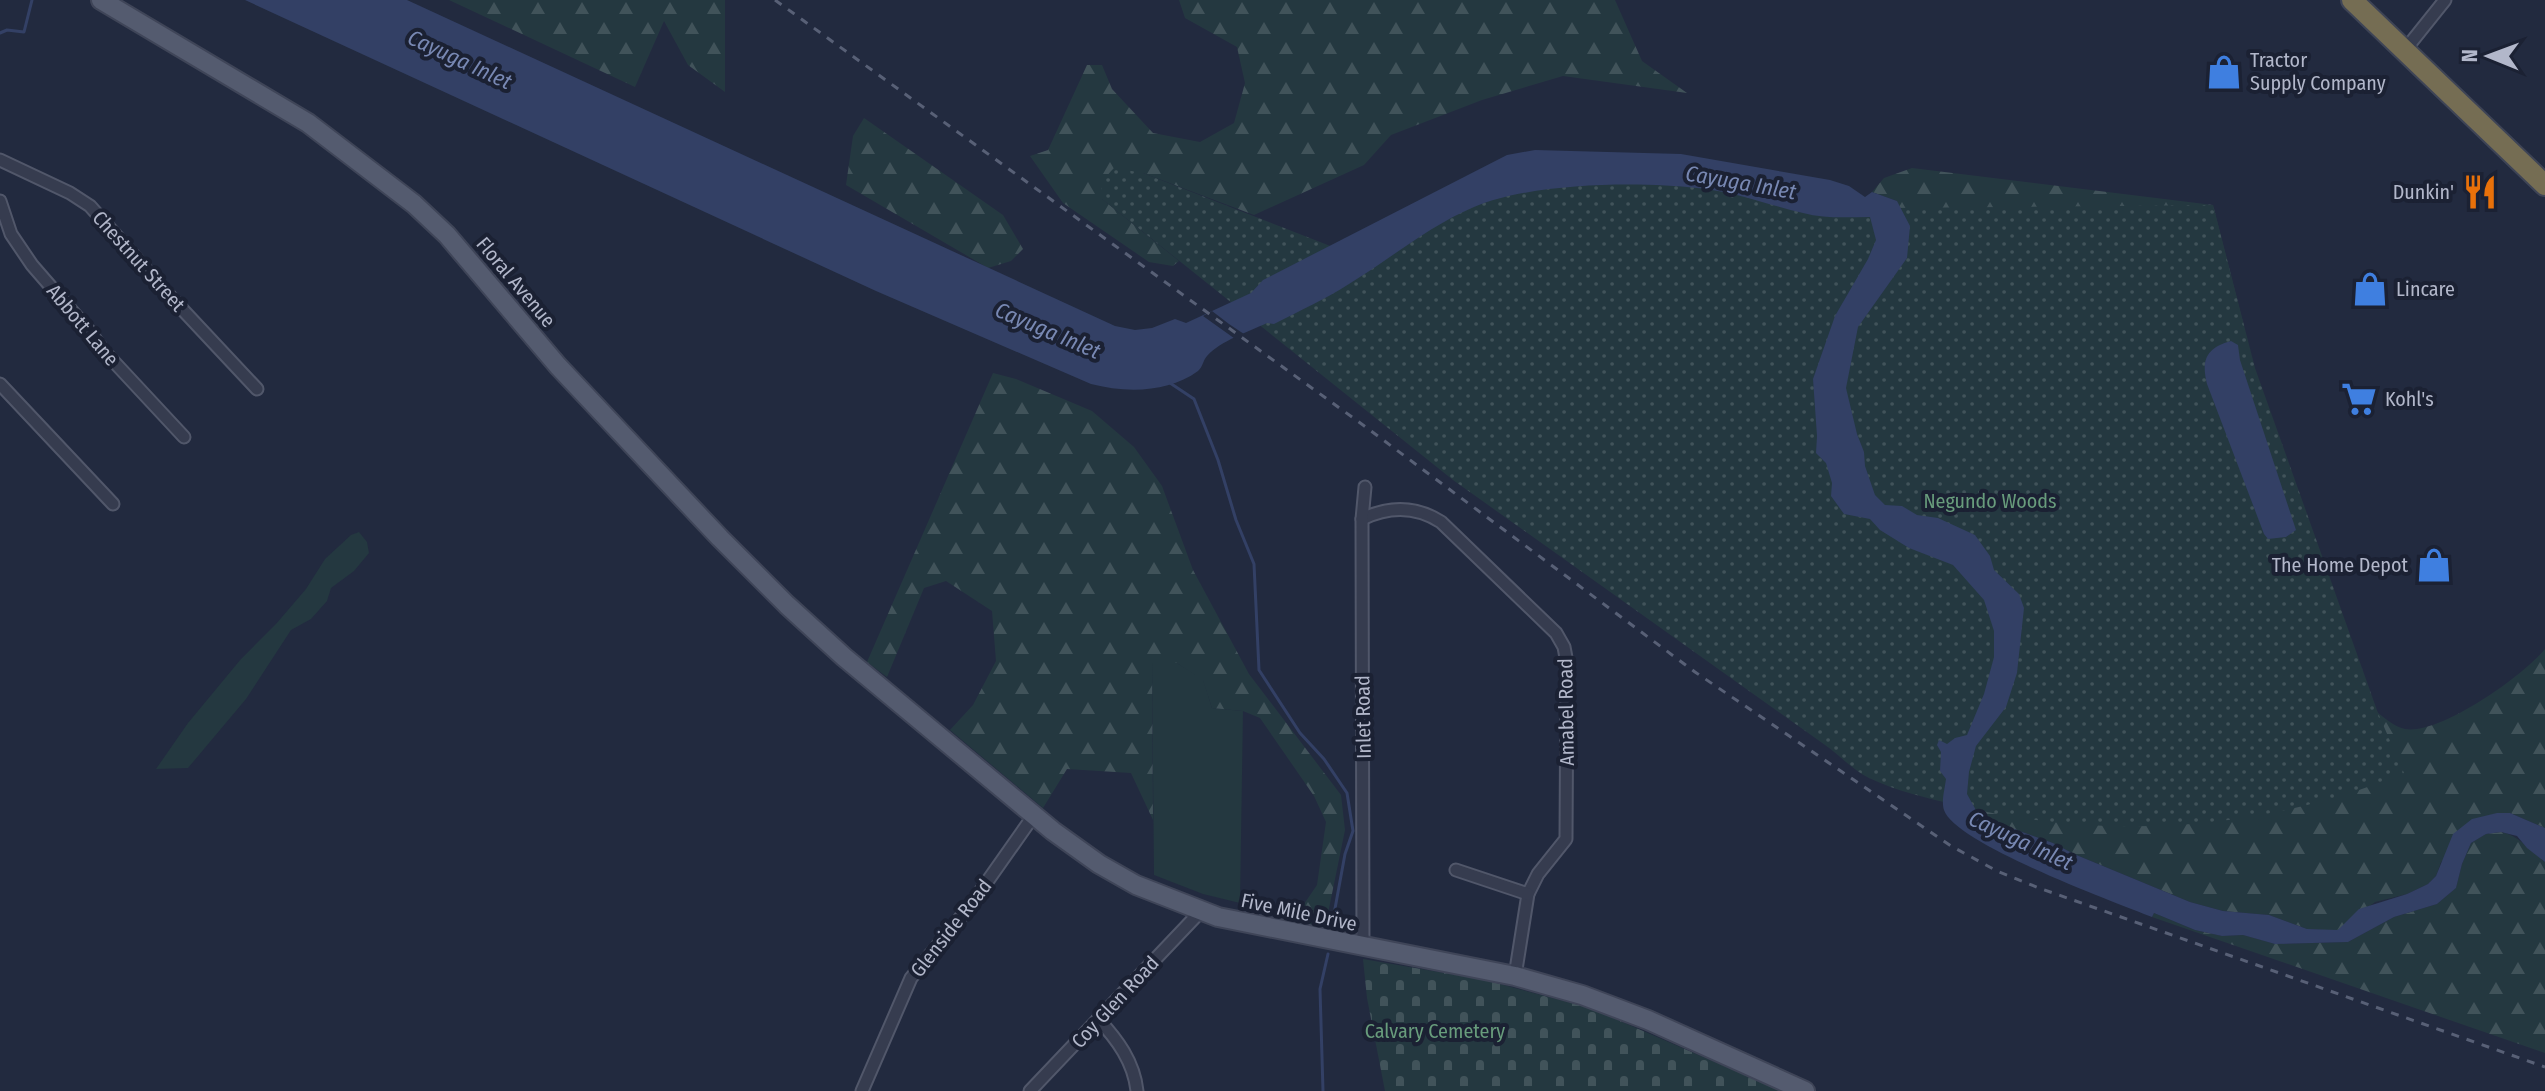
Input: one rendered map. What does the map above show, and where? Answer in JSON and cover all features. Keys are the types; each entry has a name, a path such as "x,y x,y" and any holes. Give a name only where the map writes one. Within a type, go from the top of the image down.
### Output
{"highway":[{"path":"2352,0 2545,185"}],"main road":[{"name":"Floral Avenue","path":"101,0 308,123 425,213 591,402 720,538 844,657"},
{"name":"Five Mile Drive","path":"844,657 1034,815 1099,864 1136,885 1200,912 1515,976 1582,995 1648,1020 1805,1091"}],"street":[{"path":"2405,50 2445,0"},
{"name":"Chestnut Street","path":"0,160 70,193 90,206 257,389"},
{"name":"Abbott Lane","path":"0,201 11,234 32,265 103,350 184,437"},
{"path":"0,384 113,504"},
{"name":"Inlet Road","path":"1363,947 1362,519 1365,487"},
{"name":"Amabel Road","path":"1362,519 1394,509 1428,514 1441,522 1556,633 1564,647 1567,663 1566,839 1538,874 1528,894 1515,976"},
{"name":"Glenside Road","path":"862,1091 911,978 970,906 1034,815"},
{"path":"1456,870 1528,894"},
{"name":"Coy Glen Road","path":"1030,1091 1200,912"},
{"path":"1098,1019 1125,1054 1133,1070 1137,1091"}],"green space":[{"path":"449,0 725,0 725,92 688,65 664,21 635,87"},
{"path":"1179,0 1615,0 1642,61 1687,93 1563,76 1482,100 1391,135 1364,165 1254,215 1143,173 1102,199 1179,261 1173,266 1149,262 1063,203 1030,156 1048,150 1087,65 1102,65 1112,89 1153,133 1200,142 1234,123 1245,83 1237,47 1185,18"},
{"path":"864,118 1003,215 1023,249 1011,261 988,268 846,185 853,136"},
{"name":"Negundo Woods","path":"1114,168 1143,173 1356,256 1451,200 1564,169 1888,208 2213,205 2255,368 2378,713 2404,773 2350,793 2239,819 2182,825 2125,826 2012,816 1923,797 1869,778 1453,480 1102,199 1104,182"},
{"path":"1912,168 2213,205 2244,326 2054,358 2378,713 2394,725 2405,729 2420,728 2459,713 2519,674 2545,649 2545,828 2510,813 2441,862 2436,876 2428,884 2407,894 2375,902 2338,930 2325,930 2307,929 2269,915 2223,911 2190,902 2053,843 1992,821 1977,812 1967,794 1897,201 1872,192 1884,178"},
{"path":"993,373 1016,379 1092,411 1134,447 1162,486 1193,570 1249,674 1341,795 1345,830 1325,928 1299,924 1304,904 1317,885 1326,822 1314,796 1260,718 1243,711 1212,708 1203,680 1177,663 1152,663 1153,820 1131,773 1067,769 1043,808 950,730 973,705 996,661 992,611 946,581 924,588 887,677 867,662"},
{"path":"359,532 367,542 369,553 354,571 331,588 327,601 311,619 291,630 246,699 188,768 156,769 188,723 241,659 306,589 325,559 351,535"},
{"path":"1152,663 1177,663 1203,679 1212,708 1243,711 1240,903 1203,894 1154,875"},
{"path":"2501,832 2519,840 2545,862 2545,1053 2152,917 2154,913 2195,930 2222,936 2243,935 2275,944 2348,942 2394,917 2437,904 2456,888 2471,843 2486,834"},
{"name":"Calvary Cemetery","path":"1363,959 1485,980 1590,1008 1782,1091 1385,1091 1367,998"}],"water":[{"name":"Cayuga Inlet","path":"245,0 407,0 1115,326 1135,330 1152,328 1175,319 1186,323 1251,293 1263,280 1507,155 1535,150 1681,154 1830,180 1849,186 1865,197 1872,192 1897,201 1910,226 1907,258 1858,327 1846,388 1875,495 1885,505 1902,506 1917,515 1938,518 1975,535 1990,556 1994,570 2019,594 2024,608 2017,673 2006,707 1976,746 1969,772 1967,794 1977,812 1992,821 2053,843 2190,902 2223,911 2269,915 2307,929 2338,930 2359,909 2428,884 2436,876 2453,834 2472,819 2510,813 2545,828 2545,862 2517,836 2501,832 2486,834 2471,843 2456,888 2437,904 2394,917 2348,942 2275,944 2243,935 2222,936 2195,930 2154,913 2152,917 2038,871 1976,839 1954,823 1943,806 1946,779 1940,771 1941,752 1937,745 1939,740 1947,744 1967,735 1984,694 1994,657 1994,631 1984,600 1953,565 1909,548 1880,530 1870,519 1844,514 1831,496 1832,483 1826,463 1816,453 1813,379 1835,316 1876,240 1870,217 1811,215 1724,192 1672,186 1584,186 1497,199 1441,224 1322,300 1274,324 1267,323 1228,341 1213,350 1200,369 1186,378 1160,387 1118,389 1091,384 876,291"},
{"path":"2231,341 2238,345 2240,360 2296,530 2286,537 2268,539 2264,534 2207,384 2207,356 2216,347"}],"pier":[{"path":"1212,311 1247,336 1238,341 1203,316"}],"waterway":[{"path":"0,33 7,30 24,32 32,0"},
{"path":"1170,383 1194,399 1254,564 1259,670 1300,733 1324,759 1347,793 1353,831 1345,854 1332,925"},
{"path":"1323,1091 1320,989 1328,954"}],"railway":[{"path":"775,0 1363,425 1695,672 1951,846 1997,871 2039,888 2545,1067"}],"place":[{"name":"Tractor Supply Company","path":"2224,72"},
{"name":"Dunkin'","path":"2480,192"},
{"name":"Lincare","path":"2370,289"},
{"name":"Kohl's","path":"2359,399"},
{"name":"The Home Depot","path":"2434,565"}]}
